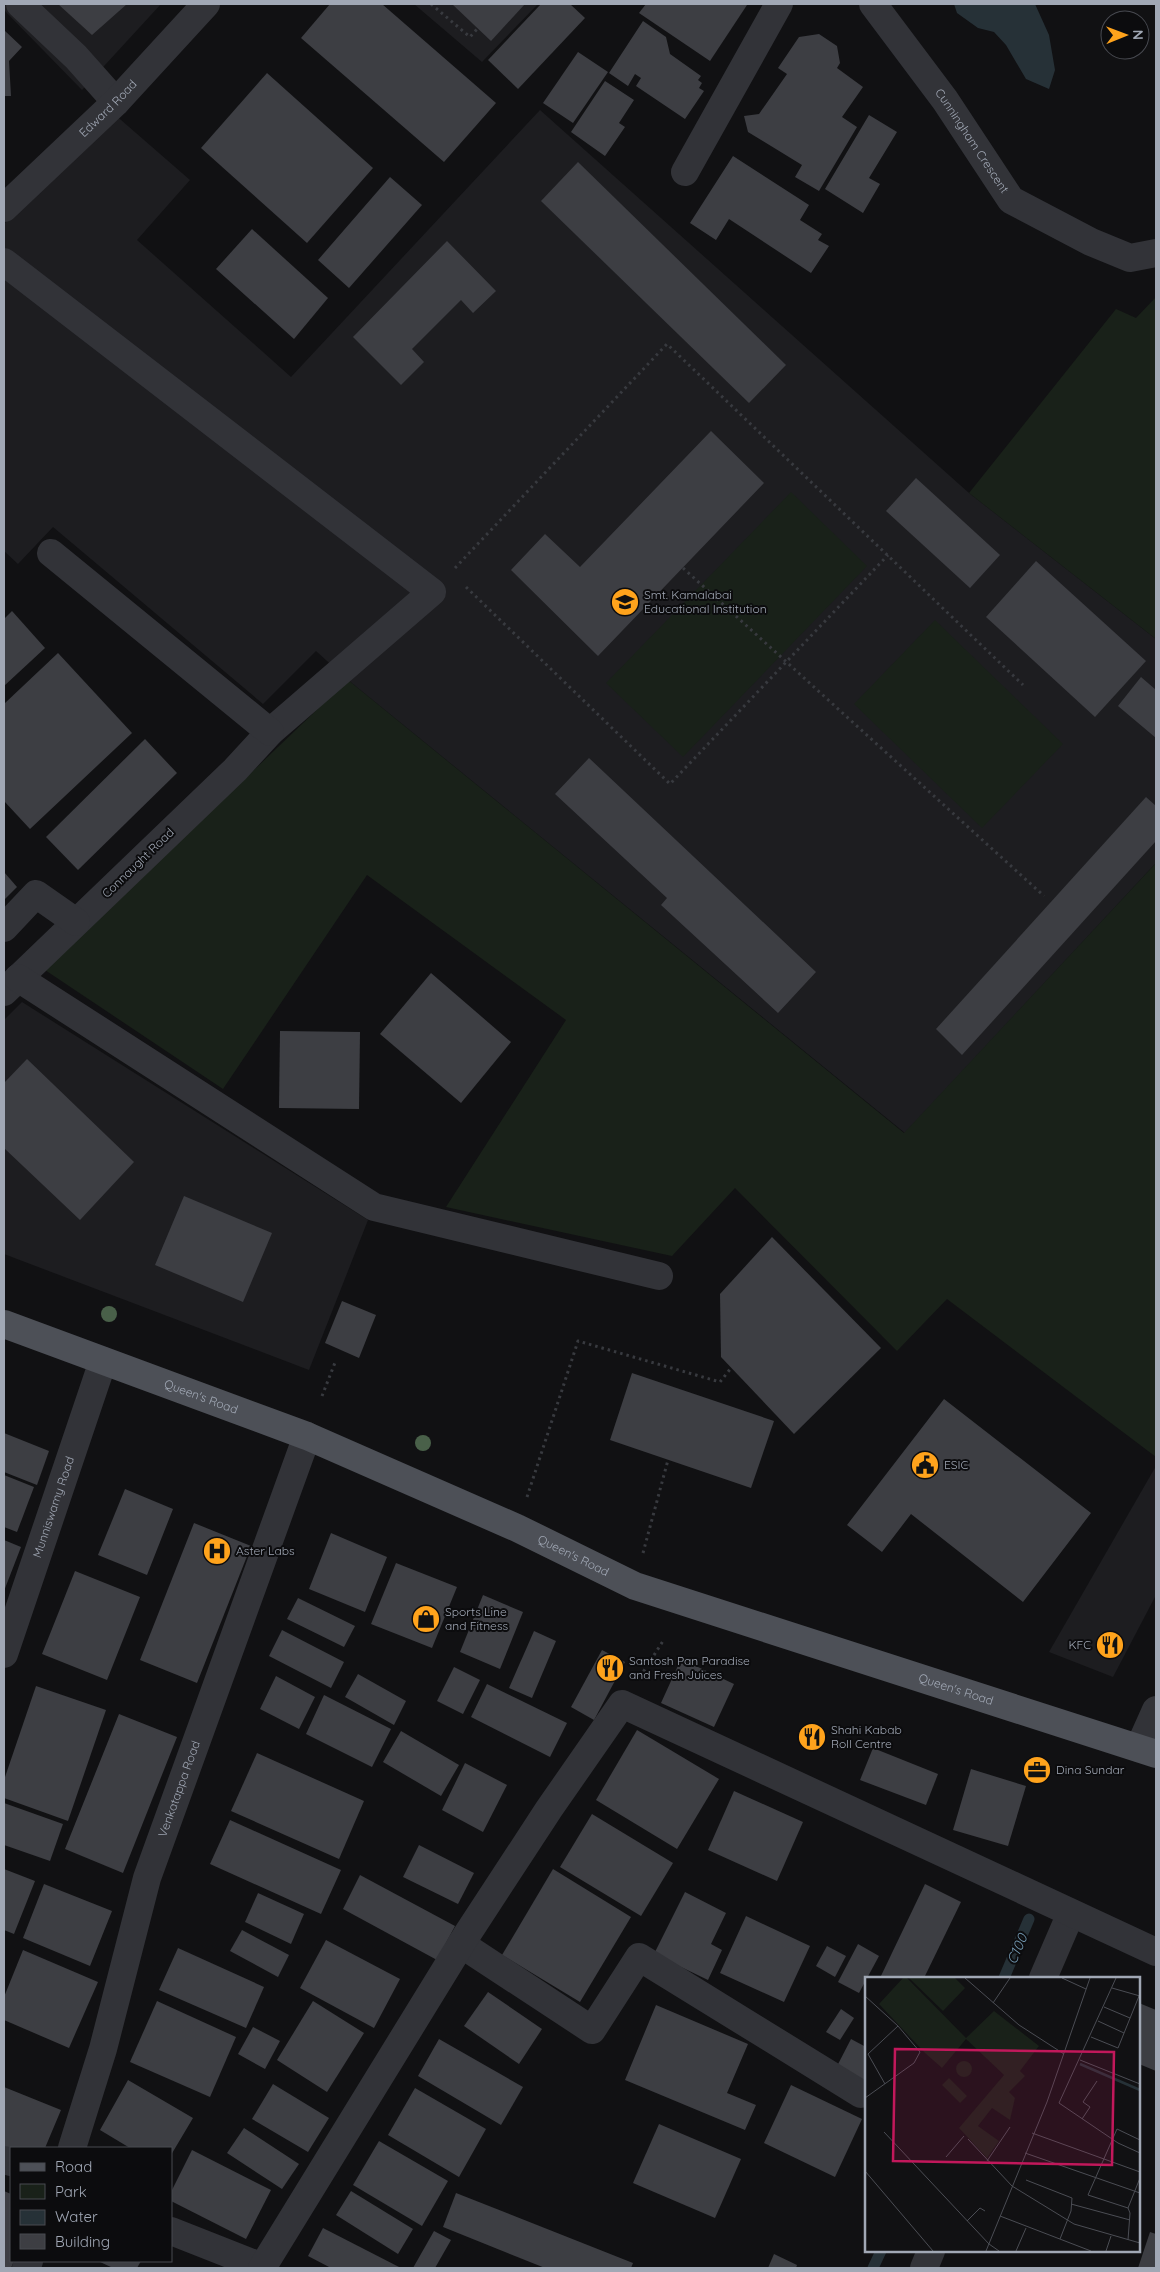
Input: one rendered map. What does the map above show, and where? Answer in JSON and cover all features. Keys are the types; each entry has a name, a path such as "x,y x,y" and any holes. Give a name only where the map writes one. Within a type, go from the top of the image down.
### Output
{"main road":[{"name":"Queen's Road","path":"4,1324 307,1436 517,1528 635,1586 1148,1751"}],"street":[{"path":"20,4 76,57 116,102"},
{"name":"Edward Road","path":"4,208 116,102 206,4"},
{"path":"685,172 779,4"},
{"name":"Cunningham Crescent","path":"873,4 945,100 1011,200 1090,242 1130,258 1156,253"},
{"path":"4,262 432,592"},
{"path":"51,553 270,732"},
{"name":"Connaught Road","path":"11,985 234,770 270,732 432,592"},
{"path":"4,928 36,894 76,922"},
{"path":"11,985 374,1207 659,1276"},
{"name":"Munniswamy Road","path":"4,1654 103,1361"},
{"name":"Venkatappa Road","path":"72,2147 103,2049 148,1878 307,1436"},
{"path":"172,2231 263,2268 461,1944 549,1809 622,1704 1156,1952"},
{"path":"1148,1751 1156,1710"},
{"path":"1043,1977 1071,1913"},
{"path":"461,1944 592,2030 639,1957 861,2094"},
{"path":"924,2268 931,2252"}],"path":[{"path":"431,4 470,37 478,28"},
{"path":"432,592 667,344 1023,685"},
{"path":"451,572 670,784 888,555"},
{"path":"682,568 1044,896"},
{"path":"517,1528 578,1341 720,1382 731,1368"},
{"path":"322,1396 336,1360"},
{"path":"635,1586 668,1460"},
{"path":"622,1704 663,1641"}],"shaded area":[{"path":"4,4 161,4 82,90 4,10"},
{"path":"414,4 538,4 482,62"},
{"name":"Smt. Kamalabai Educational Institution","path":"540,110 969,493 1156,639 1156,863 905,1133 348,680 316,651 263,704 53,527 18,564 4,551 4,224 113,113 190,180 137,240 291,377"},
{"path":"22,1002 368,1220 309,1370 4,1254 4,1020"},
{"path":"1156,1466 1156,1595 1113,1677 1049,1652"}],"green space":[{"path":"1156,297 1156,639 969,493 1116,309 1136,318"},
{"path":"791,492 867,566 683,757 606,683"},
{"path":"935,620 1063,744 982,828 854,704"},
{"path":"348,680 904,1133 1156,863 1156,1457 947,1299 897,1351 735,1188 672,1256 446,1207 566,1020 367,875 223,1089 45,970"}],"water":[{"path":"954,4 1035,4 1049,35 1055,70 1049,89 1026,79 1006,45 994,32 978,28 957,13"}],"building":[{"path":"58,4 127,4 92,35"},
{"path":"330,4 382,4 496,103 444,162 301,38"},
{"path":"452,4 525,4 491,41"},
{"path":"541,4 570,4 585,18 518,89 488,60"},
{"path":"646,4 747,5 710,61 639,13"},
{"path":"643,21 666,37 670,54 701,76 698,80 702,83 699,88 704,91 685,119 636,86 641,78 635,74 628,86 609,73"},
{"path":"4,30 22,47 9,61 11,96 4,96"},
{"path":"819,34 837,46 840,63 837,68 863,87 842,117 857,127 819,191 795,177 802,165 748,132 744,116 759,114 787,74 778,68 799,37"},
{"path":"578,52 608,72 573,123 543,103"},
{"path":"267,73 373,168 307,243 201,148"},
{"path":"605,81 634,100 619,123 625,127 605,156 571,132"},
{"path":"869,115 897,132 869,178 880,184 863,213 825,189"},
{"path":"733,156 809,205 800,220 822,234 818,240 829,246 811,273 729,219 716,240 690,223"},
{"path":"578,162 786,365 749,403 541,201"},
{"path":"390,177 422,205 349,288 318,260"},
{"path":"252,229 328,298 294,339 216,269"},
{"path":"447,241 496,291 473,313 461,300 412,349 424,362 401,385 353,337"},
{"path":"711,431 764,483 598,656 511,570 545,534 580,567"},
{"path":"916,478 1000,555 970,588 886,511"},
{"path":"1036,561 1146,661 1095,717 986,617"},
{"path":"12,611 45,648 4,686 4,619"},
{"path":"58,653 132,733 30,829 4,801 4,704"},
{"path":"1141,677 1156,690 1156,738 1118,706"},
{"path":"145,739 177,773 78,870 46,837"},
{"path":"589,758 816,972 778,1013 661,905 667,898 555,794"},
{"path":"1146,797 1156,806 1156,841 962,1055 936,1029"},
{"path":"4,872 17,887 4,900"},
{"path":"431,973 511,1042 461,1103 380,1034"},
{"path":"280,1031 360,1032 359,1109 279,1108"},
{"path":"27,1059 134,1162 80,1220 4,1148 4,1083"},
{"path":"184,1196 272,1233 243,1302 155,1265"},
{"path":"772,1237 881,1348 794,1434 721,1357 720,1294"},
{"path":"342,1301 376,1315 359,1358 325,1343"},
{"path":"632,1373 774,1421 751,1488 610,1440"},
{"path":"944,1399 1091,1513 1023,1602 911,1514 882,1552 847,1525"},
{"path":"4,1433 49,1451 37,1485 4,1472"},
{"path":"4,1475 34,1487 17,1532 4,1527"},
{"path":"125,1489 173,1509 147,1575 98,1555"},
{"path":"194,1523 251,1546 197,1683 140,1660"},
{"path":"331,1533 387,1557 365,1612 309,1589"},
{"path":"4,1540 21,1547 4,1591"},
{"path":"396,1563 457,1587 432,1648 371,1624"},
{"path":"75,1571 140,1597 107,1680 42,1654"},
{"path":"483,1595 523,1612 500,1669 460,1652"},
{"path":"298,1598 355,1626 344,1647 287,1619"},
{"path":"282,1630 344,1662 331,1688 269,1656"},
{"path":"534,1631 556,1641 532,1698 509,1688"},
{"path":"602,1650 625,1662 594,1720 571,1707"},
{"path":"681,1659 734,1684 714,1727 661,1703"},
{"path":"454,1667 480,1680 463,1714 437,1701"},
{"path":"358,1674 406,1701 394,1725 345,1697"},
{"path":"276,1676 315,1697 299,1729 260,1709"},
{"path":"487,1684 567,1723 550,1757 471,1717"},
{"path":"36,1686 106,1710 68,1821 4,1798 4,1780"},
{"path":"324,1695 391,1729 372,1767 306,1734"},
{"path":"119,1714 177,1737 123,1873 65,1849"},
{"path":"637,1730 719,1779 677,1849 596,1800"},
{"path":"401,1731 459,1765 441,1796 383,1762"},
{"path":"873,1748 938,1774 926,1805 860,1780"},
{"path":"257,1753 364,1801 339,1859 231,1811"},
{"path":"465,1763 507,1785 483,1832 442,1810"},
{"path":"971,1769 1026,1786 1008,1846 953,1830"},
{"path":"734,1791 803,1822 777,1881 708,1850"},
{"path":"4,1803 63,1824 50,1861 4,1845"},
{"path":"592,1814 673,1863 641,1916 560,1867"},
{"path":"230,1820 341,1870 321,1914 210,1864"},
{"path":"419,1845 474,1873 458,1904 403,1877"},
{"path":"4,1869 35,1881 14,1934 4,1930"},
{"path":"553,1869 631,1917 580,2002 502,1955"},
{"path":"360,1875 455,1926 437,1960 343,1909"},
{"path":"44,1884 112,1911 90,1966 23,1938"},
{"path":"925,1884 961,1902 924,1977 880,1977"},
{"path":"685,1892 726,1913 711,1944 722,1950 708,1980 654,1954"},
{"path":"258,1893 304,1914 291,1944 245,1922"},
{"path":"746,1916 810,1946 784,2002 720,1973"},
{"path":"242,1930 289,1955 278,1977 230,1951"},
{"path":"326,1940 400,1979 374,2028 300,1988"},
{"path":"858,1944 879,1956 868,1977 865,1977 865,1982 859,1993 838,1982"},
{"path":"827,1946 846,1956 835,1977 816,1966"},
{"path":"178,1948 264,1987 246,2028 159,1990"},
{"path":"23,1950 98,1982 69,2048 4,2020 4,1997"},
{"path":"488,1992 542,2029 519,2064 464,2026"},
{"path":"157,2001 236,2037 210,2097 130,2062"},
{"path":"313,2001 364,2033 327,2092 277,2060"},
{"path":"1140,2003 1156,2010 1156,2071 1140,2064"},
{"path":"656,2005 748,2044 727,2093 756,2105 745,2130 625,2080"},
{"path":"841,2009 854,2018 840,2040 826,2032"},
{"path":"253,2027 280,2041 265,2069 238,2054"},
{"path":"439,2039 523,2087 501,2125 418,2076"},
{"path":"851,2039 865,2046 865,2088 834,2072"},
{"path":"128,2080 193,2118 172,2153 172,2147 128,2147 100,2130"},
{"path":"273,2084 329,2118 308,2152 252,2119"},
{"path":"791,2085 862,2119 835,2177 764,2143"},
{"path":"4,2087 61,2110 45,2147 10,2147 4,2153"},
{"path":"415,2088 486,2129 459,2177 388,2135"},
{"path":"659,2124 741,2159 715,2218 633,2183"},
{"path":"244,2128 299,2164 282,2189 227,2153"},
{"path":"379,2141 448,2181 422,2226 353,2185"},
{"path":"192,2150 271,2190 246,2239 172,2202 172,2190"},
{"path":"4,2191 10,2194 10,2262 14,2262 11,2268 4,2268"},
{"path":"351,2191 413,2229 398,2254 336,2215"},
{"path":"456,2193 633,2263 631,2268 545,2268 443,2227"},
{"path":"323,2228 401,2268 331,2268 308,2256"},
{"path":"434,2231 451,2240 435,2268 413,2268"},
{"path":"1150,2232 1156,2234 1156,2268 1138,2268"},
{"path":"774,2254 797,2265 796,2268 768,2268"},
{"path":"100,2262 140,2262 137,2268 113,2268"}],"waterway":[{"name":"C100","path":"1004,1977 1029,1919"},
{"name":"C100","path":"873,2268 881,2252"}],"place":[{"name":"Smt. Kamalabai Educational Institution","path":"625,602"},
{"name":"ESIC","path":"925,1465"},
{"name":"Aster Labs","path":"217,1551"},
{"name":"Sports Line and Fitness","path":"426,1619"},
{"name":"KFC","path":"1110,1645"},
{"name":"Santosh Pan Paradise and Fresh Juices","path":"610,1668"},
{"name":"Shahi Kabab Roll Centre","path":"812,1737"},
{"name":"Dina Sundar","path":"1037,1770"}]}
